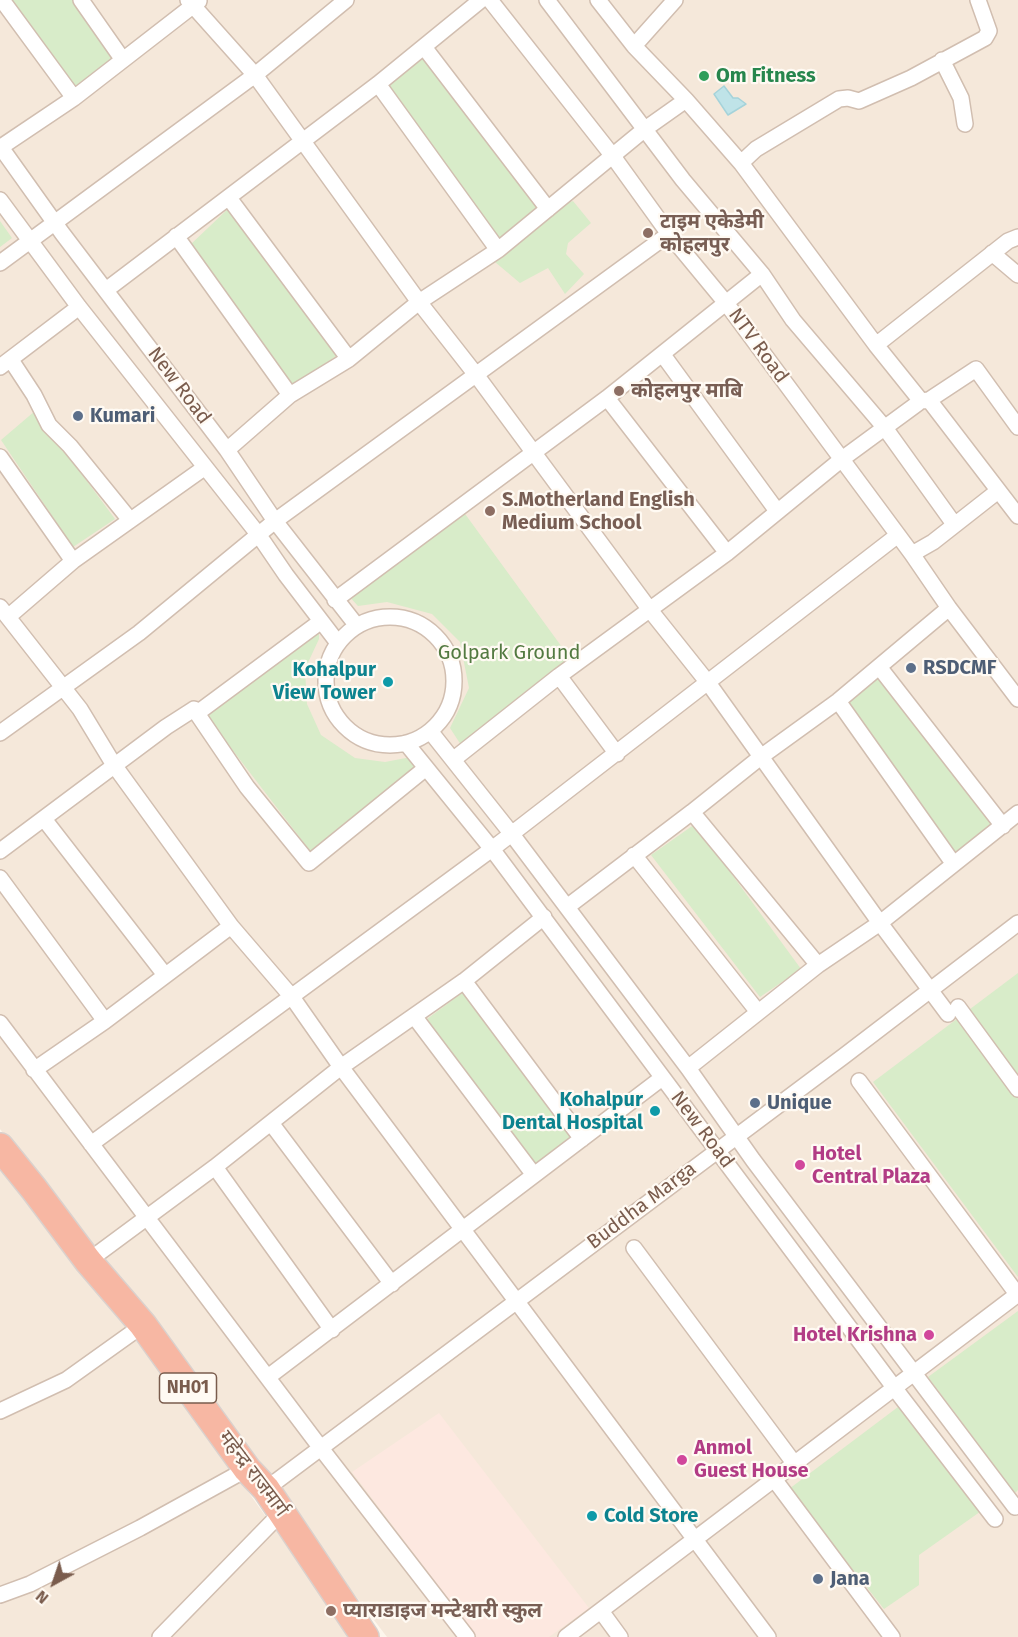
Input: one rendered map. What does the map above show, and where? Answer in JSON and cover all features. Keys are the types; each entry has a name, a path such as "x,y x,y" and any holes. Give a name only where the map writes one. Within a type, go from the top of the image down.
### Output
{"highway":[{"name":"महेन्द्र राजमार्ग","path":"3,1156 34,1189 88,1261 143,1325 247,1469 266,1489 365,1637"}],"street":[{"path":"2,0 74,98"},
{"path":"81,0 123,60"},
{"path":"0,263 255,75 346,0"},
{"path":"106,290 378,84 481,0"},
{"name":"NTV Road","path":"490,0 612,155 669,234 726,303 1018,699"},
{"path":"547,0 699,200 762,274 793,320 885,428 954,524"},
{"path":"598,0 634,46 686,100 741,163 876,345 925,400 1018,516"},
{"path":"634,46 675,0"},
{"path":"741,163 756,149 838,99 848,98 859,101 911,78 985,38 989,31 978,0"},
{"path":"1,146 74,98 194,2 255,75 419,302 477,376 650,610 709,684 930,991 953,1010 1018,1089"},
{"path":"424,47 548,209"},
{"path":"942,60 961,98 965,124"},
{"path":"378,84 498,250"},
{"path":"227,450 290,395 349,358 419,302 498,250 612,155 686,100"},
{"name":"New Road","path":"1,146 227,450 275,521 357,626"},
{"path":"229,198 349,358"},
{"name":"New Road","path":"0,200 79,307 258,534 320,622 338,643"},
{"path":"0,733 139,633 275,521 669,234"},
{"path":"176,236 290,395"},
{"path":"876,345 992,253 1008,241 1018,237"},
{"path":"992,253 1018,275"},
{"path":"335,600 607,398 762,274"},
{"path":"79,307 6,364 34,395 49,425 70,446 130,520"},
{"path":"663,355 777,511"},
{"path":"454,759 559,676 727,553 842,459 925,400 976,369 1018,427"},
{"path":"607,398 727,553"},
{"path":"0,457 73,561"},
{"path":"204,468 4,612 80,709 114,765 231,926 292,997 341,1067 768,1637"},
{"path":"912,554 933,542 998,491"},
{"path":"91,1144 492,849 709,684 898,535"},
{"path":"567,908 762,756 838,701 949,608"},
{"path":"381,618 406,619 429,631 442,645 450,662 453,687 446,711 430,731 406,743 389,745 372,742 356,735 342,724 332,710 327,693 326,676 329,659 338,643 357,626 381,618"},
{"path":"194,709 200,711 320,622"},
{"path":"880,668 1003,826"},
{"path":"559,676 616,754"},
{"path":"838,701 954,863"},
{"path":"0,851 114,765 194,709"},
{"path":"194,709 247,787 309,863 426,768"},
{"name":"New Road","path":"430,731 511,833 688,1068 912,1374 1015,1507"},
{"name":"New Road","path":"406,743 492,849 995,1519"},
{"path":"692,812 818,965"},
{"path":"688,1068 818,965 880,923 1018,813"},
{"path":"44,819 165,975"},
{"path":"634,855 758,1012"},
{"path":"0,878 105,1021"},
{"path":"88,1261 215,1167 341,1067 464,981 543,917"},
{"name":"Buddha Marga","path":"266,1489 1018,923"},
{"path":"34,1070 105,1021 231,926"},
{"path":"464,981 582,1139"},
{"path":"414,1016 534,1175"},
{"path":"0,1023 320,1448 467,1637"},
{"path":"268,1377 662,1078"},
{"path":"566,1637 1018,1294 859,1081"},
{"path":"271,1123 392,1284"},
{"path":"215,1167 332,1330"},
{"path":"634,1248 794,1463"},
{"path":"0,1411 66,1380 143,1325"},
{"path":"0,1595 30,1584 247,1469"},
{"path":"774,1479 892,1637"},
{"path":"160,1637 282,1512"},
{"path":"601,1611 620,1637"}],"shaded area":[{"path":"0,0 1018,0 1018,1637 387,1637 82,1240 0,1129"},
{"path":"0,1162 206,1433 352,1637 0,1637"},
{"path":"439,1413 589,1608 549,1637 477,1637 352,1472"}],"green space":[{"path":"2,0 81,0 123,60 74,98"},
{"path":"423,51 545,206 497,246 381,84"},
{"path":"573,201 591,223 568,243 566,254 584,274 565,294 548,268 520,283 495,262 508,244 556,207"},
{"path":"229,208 339,354 291,387 190,245"},
{"path":"0,221 12,238 0,247"},
{"path":"35,411 115,519 73,547 1,440"},
{"name":"Golpark Ground","path":"460,507 575,665 463,748 450,728 469,688 460,642 432,614 387,602 358,606 348,595"},
{"path":"319,627 319,639 305,669 307,704 321,735 355,758 385,762 411,757 422,771 311,852 204,713"},
{"path":"879,676 996,827 955,855 846,704"},
{"path":"695,824 801,969 760,997 651,855"},
{"path":"1018,973 1018,1277 873,1082"},
{"path":"466,990 576,1139 535,1171 423,1022"},
{"path":"1018,1311 1018,1490 1015,1493 928,1377"},
{"path":"898,1407 931,1443 984,1509 919,1555 919,1585 884,1609 789,1489"}],"water":[{"path":"724,86 733,98 738,98 746,104 728,115 714,94"}],"place":[{"name":"Om Fitness","path":"704,76"},
{"name":"टाइम एकेडेमी कोहलपुर","path":"648,233"},
{"name":"कोहलपुर माबि","path":"619,391"},
{"name":"Kumari","path":"78,416"},
{"name":"S.Motherland English Medium School","path":"490,511"},
{"name":"RSDCMF","path":"911,668"},
{"name":"Kohalpur View Tower","path":"388,682"},
{"name":"Unique","path":"755,1103"},
{"name":"Kohalpur Dental Hospital","path":"655,1111"},
{"name":"Hotel Central Plaza","path":"800,1165"},
{"name":"Hotel Krishna","path":"929,1335"},
{"name":"Anmol Guest House","path":"682,1460"},
{"name":"Cold Store","path":"592,1516"},
{"name":"Jana","path":"818,1579"},
{"name":"प्याराडाइज मन्टेश्वारी स्कुल","path":"331,1611"}]}
